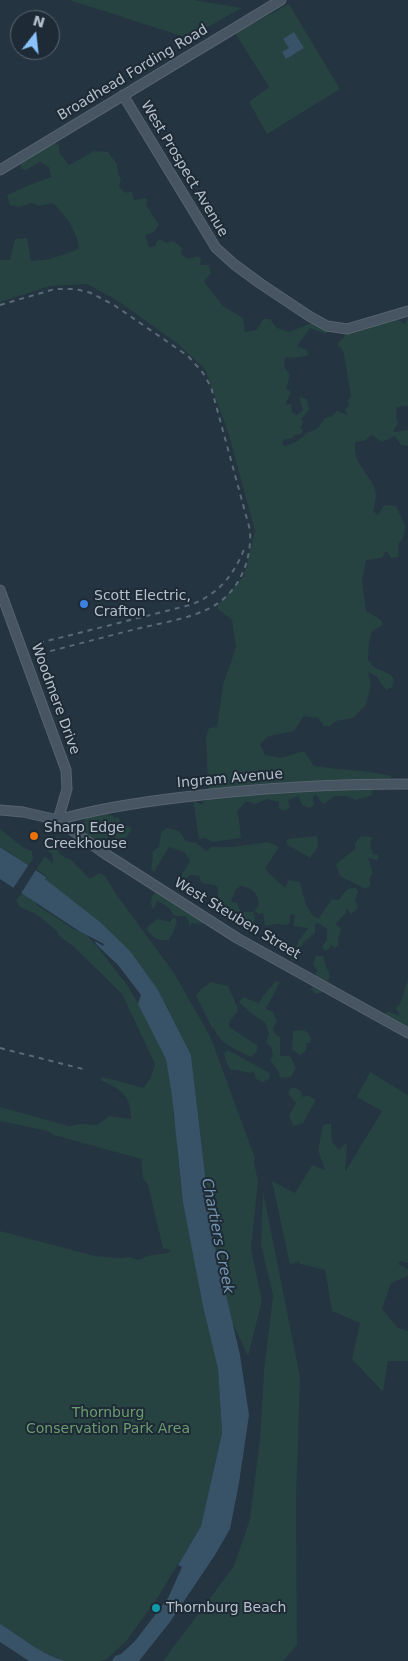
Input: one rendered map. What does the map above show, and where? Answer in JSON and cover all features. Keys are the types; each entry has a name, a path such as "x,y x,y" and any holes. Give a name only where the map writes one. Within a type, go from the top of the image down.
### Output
{"street":[{"name":"Broadhead Fording Road","path":"0,170 281,0"},
{"name":"West Prospect Avenue","path":"124,95 216,248 235,265 309,316 335,328 347,329 408,312"},
{"name":"Woodmere Drive","path":"0,590 60,749 66,770 67,789 58,820"},
{"name":"Ingram Avenue","path":"58,820 89,810 236,791 332,784 408,784"},
{"path":"0,810 58,820"},
{"name":"West Steuben Street","path":"58,820 104,853 226,931 408,1033"}],"green space":[{"path":"69,0 194,0 242,8 188,38"},
{"path":"289,4 340,89 267,134 249,102 269,87 235,33"},
{"path":"53,143 59,145 59,152 69,165 94,151 108,152 117,164 121,180 119,187 126,193 130,191 134,200 146,198 146,205 159,225 154,232 145,235 149,247 155,246 160,239 166,243 174,241 182,248 181,254 188,259 198,256 201,259 200,265 209,265 211,273 204,282 223,306 243,318 245,332 257,330 263,319 270,319 277,328 289,332 311,323 328,331 326,334 310,328 297,346 307,350 308,355 285,358 284,366 290,375 286,388 291,392 285,405 291,404 292,412 297,415 303,410 299,397 307,399 309,410 301,420 303,421 302,426 299,426 303,430 301,434 285,439 282,443 285,446 298,441 307,433 318,428 325,418 332,416 337,411 348,415 345,410 349,405 348,400 351,396 344,355 342,349 337,344 354,327 395,318 405,324 408,317 408,406 397,407 396,416 398,423 393,432 408,430 408,446 401,445 395,436 382,442 372,435 364,441 355,442 357,459 375,489 376,495 373,511 378,515 384,505 396,506 406,527 403,538 399,543 398,557 391,558 386,551 382,558 366,560 362,581 366,611 381,620 383,625 372,631 368,660 374,667 391,675 394,679 392,687 386,690 376,676 368,672 371,685 366,705 353,718 336,721 330,726 324,726 318,718 304,716 294,731 269,736 260,744 265,755 281,758 304,751 314,766 392,776 388,781 265,783 208,790 206,736 209,728 217,727 223,685 236,647 232,620 218,609 218,605 244,576 255,531 228,432 205,369 178,344 115,299 87,284 50,286 0,302 0,260 10,260 15,239 27,238 31,261 50,259 79,249 76,236 70,224 53,203 39,206 32,203 19,207 10,205 7,195 51,177 49,167 40,162 26,170 21,169 20,163"},
{"path":"373,787 371,796 355,800 346,796 335,796 323,804 316,795 313,796 314,804 310,808 303,806 298,796 288,800 290,807 285,811 279,808 279,802 267,799 255,804 246,801 237,812 241,838 212,842 205,838 199,839 193,800 202,804 207,798 219,795"},
{"path":"108,811 109,816 118,817 120,820 120,829 122,826 129,826 132,829 122,849 113,850 116,838 111,833 103,846 82,827 88,817"},
{"path":"167,828 179,831 186,841 196,843 207,851 211,847 232,847 268,842 279,847 265,869 285,888 289,880 300,882 308,908 318,919 332,899 339,900 348,890 356,888 358,892 355,899 358,908 351,914 346,908 346,913 335,925 339,926 341,930 338,939 339,944 335,948 331,945 328,950 324,950 322,946 327,940 327,929 318,923 315,924 315,933 303,943 296,960 293,961 291,959 299,940 308,928 293,926 295,915 290,914 290,922 287,925 265,926 263,913 259,914 254,910 259,906 256,894 248,888 240,886 235,891 231,902 237,903 240,910 244,912 253,912 255,916 254,926 245,920 239,925 235,923 234,913 228,913 218,904 218,887 201,882 199,876 190,875 178,891 174,888 190,861 184,852 169,847 154,872 151,869 152,852 159,847 161,832"},
{"path":"0,829 24,848 32,851 33,859 28,866 0,846"},
{"path":"59,836 62,839 58,852 65,858 70,859 90,879 99,873 105,876 174,973 210,1036 255,1158 254,1162 258,1181 251,1249 262,1301 248,1356 232,1322 212,1234 191,1055 158,990 45,879 46,876 36,869 45,856 53,864 52,854 47,850 56,837"},
{"path":"317,836 318,847 310,858 286,842 288,839"},
{"path":"361,836 372,837 370,846 374,855 378,854 378,860 368,858 373,873 370,877 370,886 366,889 340,876 336,864 355,849 355,843"},
{"path":"157,890 205,920 202,924 192,923 189,927 189,921 185,916 174,916 163,903 157,901 152,909 153,894"},
{"name":"Thornburg Conservation Park Area","path":"25,891 37,905 72,928 87,935 99,949 125,982 169,1060 174,1087 173,1115 178,1134 177,1148 183,1203 218,1369 222,1433 201,1526 158,1597 127,1640 107,1659 100,1661 66,1661 56,1658 41,1651 0,1624 0,1231 95,1256 129,1257 138,1260 151,1255 168,1253 171,1250 163,1248 148,1185 143,1178 141,1159 54,1135 48,1131 0,1121 0,1107 69,1126 82,1124 97,1125 109,1116 131,1119 127,1098 119,1090 100,1080 103,1077 144,1088 151,1077 155,1064 122,994 74,947 59,936 57,931 36,914 20,907 16,900"},
{"path":"173,918 176,919 177,924 169,940 156,938 147,930 148,926 157,919 170,922"},
{"path":"316,956 323,956 330,977 321,993 316,994 311,989 317,970 313,964"},
{"path":"408,979 408,1031 386,1019 386,1012 400,1016 396,1008 401,1002"},
{"path":"276,981 280,982 266,1009 273,1012 277,1022 273,1028 275,1034 280,1037 280,1056 290,1056 296,1068 291,1077 280,1078 279,1073 270,1060 273,1056 271,1047 266,1042 269,1034 265,1022 239,1002 243,997 259,1003"},
{"path":"211,982 228,986 238,1011 229,1022 229,1027 258,1046 256,1052 251,1057 224,1043 214,1028 212,1028 196,995"},
{"path":"304,1030 309,1034 311,1040 310,1043 306,1043 306,1050 300,1055 292,1050 293,1031"},
{"path":"228,1050 270,1073 269,1079 263,1082 256,1079 254,1072 231,1070 226,1062 224,1053"},
{"path":"370,1072 408,1095 408,1263 401,1261 398,1264 408,1269 408,1276 391,1283 382,1309 398,1328 408,1331 408,1361 388,1361 383,1392 352,1359 360,1323 332,1311 325,1270 300,1264 299,1261 290,1265 272,1181 295,1193 312,1165 325,1170 318,1150 323,1125 331,1123 332,1142 339,1150 347,1142 345,1172 382,1111 357,1097"},
{"path":"294,1087 301,1091 302,1097 307,1095 316,1100 303,1123 293,1126 289,1115 296,1103 288,1094 290,1089"},
{"path":"263,1191 300,1377 296,1501 297,1645 283,1661 163,1661 234,1566 250,1519 260,1439 264,1370 273,1295 261,1245"}],"water":[{"path":"294,32 304,48 286,59 282,52 289,48 283,39"},
{"path":"0,847 46,877 45,879 100,922 130,951 158,990 191,1055 212,1234 240,1355 249,1415 230,1529 170,1622 139,1661 112,1661 115,1656 121,1654 135,1641 168,1598 182,1567 178,1565 201,1526 222,1433 218,1369 203,1306 183,1203 172,1096 166,1059 138,1004 141,995 118,965 95,941 103,946 104,944 79,931 0,879"},
{"path":"0,1624 48,1655 66,1661 29,1661 0,1642"}],"pier":[{"path":"30,863 37,868 20,895 12,890"}],"railway":[{"path":"0,305 55,289 76,289 91,293 114,305 188,356 203,373 211,387 250,530 249,553 242,575 229,594 210,608 184,618 43,653"},
{"path":"39,643 190,605 209,595 224,582 236,566 245,547"},
{"path":"0,1048 83,1069"}],"place":[{"name":"Scott Electric, Crafton","path":"84,604"},
{"name":"Sharp Edge Creekhouse","path":"34,836"},
{"name":"Thornburg Beach","path":"156,1608"}],"water label":[{"name":"Chartiers Creek","path":"217,1236"}]}
